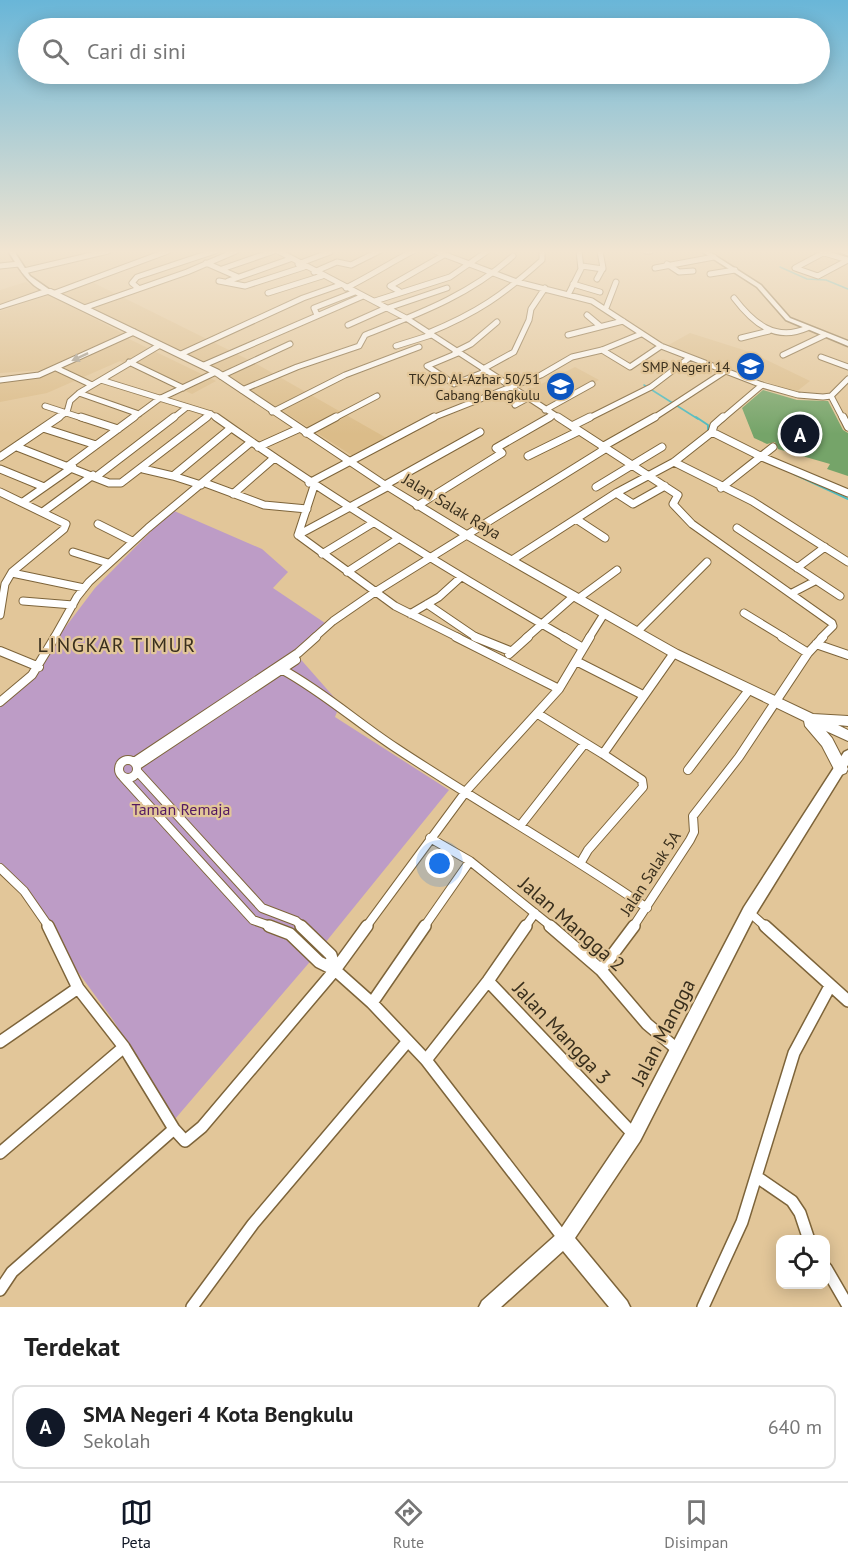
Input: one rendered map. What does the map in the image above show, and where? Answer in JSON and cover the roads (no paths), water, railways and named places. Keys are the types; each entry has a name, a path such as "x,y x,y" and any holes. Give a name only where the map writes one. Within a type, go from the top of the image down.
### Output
{"main road":[{"name":"Jalan Salak Raya","path":"92,312 204,365 417,506 604,614 674,653 848,736"},
{"path":"805,717 848,721"},
{"path":"805,717 827,742 843,769"},
{"path":"848,736 848,742"}],"street":[{"path":"181,354 273,312"},
{"path":"204,365 324,312"},
{"path":"348,325 378,312"},
{"path":"395,312 678,495 675,507 692,525 792,593 815,581"},
{"path":"243,390 297,367 358,346 365,335 422,312"},
{"path":"396,346 430,334 474,312"},
{"path":"497,322 471,344 427,366 454,384 485,370 514,352 532,312"},
{"path":"611,312 661,346 762,385 798,395 831,396 848,379"},
{"path":"744,312 769,331 790,336 807,328"},
{"path":"782,312 788,319 848,344"},
{"path":"587,315 600,326"},
{"path":"568,335 623,321"},
{"path":"741,338 769,331"},
{"path":"0,380 33,377 134,332"},
{"path":"298,535 311,484 350,461 429,419 512,387 555,368 570,358 602,350 641,334"},
{"path":"783,355 825,335"},
{"path":"272,412 345,375 419,347 410,341"},
{"path":"23,502 159,399 290,344"},
{"path":"0,457 67,412 70,401 78,393 160,345"},
{"path":"602,350 630,367 661,346"},
{"path":"820,357 848,368"},
{"path":"572,426 648,388 689,358"},
{"path":"129,362 183,388"},
{"path":"56,368 92,385"},
{"path":"123,777 132,776 136,766 298,653 333,621 375,592 465,534 562,478 603,448 677,405 724,372"},
{"path":"101,380 211,414 273,459 351,507 427,558 583,648"},
{"path":"546,410 592,384"},
{"path":"512,560 616,493 674,462 710,433 714,425 762,385"},
{"path":"78,393 139,414"},
{"path":"258,447 302,431 377,396"},
{"path":"831,396 848,427"},
{"path":"515,405 528,398"},
{"path":"45,406 118,429"},
{"path":"44,512 187,407"},
{"path":"17,447 71,466 109,483 121,483 143,469 211,414"},
{"path":"417,506 502,453 496,448 554,415"},
{"path":"43,428 96,446"},
{"path":"172,476 231,428"},
{"path":"528,456 579,431"},
{"path":"298,535 480,432"},
{"path":"710,433 848,493"},
{"path":"0,702 23,686 39,667 84,588 108,563 251,442"},
{"path":"596,487 663,447"},
{"path":"721,488 773,447"},
{"path":"0,449 8,453"},
{"path":"233,494 273,459"},
{"path":"674,462 721,488 752,501 848,562"},
{"path":"0,469 44,487"},
{"path":"143,469 203,484 264,505 306,509"},
{"path":"616,493 633,504 665,486"},
{"path":"0,492 62,520 65,526 12,573 5,583 5,605 0,615"},
{"path":"576,519 605,538"},
{"path":"322,554 373,523"},
{"path":"98,524 132,541"},
{"path":"737,528 840,596"},
{"path":"298,535 375,592 410,614 506,660 559,689"},
{"path":"347,572 398,539"},
{"path":"797,568 825,547"},
{"path":"73,552 108,563"},
{"path":"637,632 707,562"},
{"path":"506,660 510,651 541,622 616,570"},
{"path":"12,573 84,588"},
{"path":"410,614 428,604 460,578"},
{"name":"Jalan Salak 5A","path":"601,970 647,908 694,832 693,816 777,703 808,653 833,626 792,593"},
{"path":"23,602 73,605"},
{"path":"428,604 481,641 510,651"},
{"path":"744,613 808,653"},
{"path":"0,867 26,894 54,937 78,988 124,1047 174,1129 185,1141 202,1127 334,970 467,790 559,689 604,614"},
{"path":"816,644 848,655"},
{"path":"0,651 39,667"},
{"path":"136,766 283,670 297,659 298,653"},
{"path":"603,754 674,653"},
{"path":"576,661 643,695"},
{"path":"283,670 303,681 396,748 581,862 647,908"},
{"path":"688,770 749,690"},
{"path":"538,714 642,780 641,788 588,850 581,862"},
{"path":"520,826 585,742"},
{"name":"Jalan Mangga","path":"488,1307 564,1239 634,1135 749,912 843,769 848,754"},
{"path":"334,970 331,955 296,921 262,908 136,766 126,762 120,766 119,773 253,920 290,934 319,962 334,970 372,1003 426,1060 564,1239 621,1307"},
{"name":"Jalan Mangga 2","path":"430,838 470,861 535,913 601,970 623,994 637,1015 678,1050"},
{"path":"372,1003 470,861"},
{"path":"749,912 848,1001"},
{"path":"426,1060 488,981 535,913"},
{"name":"Jalan Mangga 3","path":"488,981 634,1135"},
{"path":"703,1307 742,1222 794,1053 830,986"},
{"path":"0,1042 78,988"},
{"path":"192,1307 253,1224 408,1041"},
{"path":"0,1153 124,1047"},
{"path":"0,1290 12,1272 174,1129"},
{"path":"757,1177 786,1194 797,1206 801,1224 807,1235"},
{"path":"830,1276 848,1306"}],"waterway":[{"path":"644,385 698,419"},
{"path":"696,417 708,425 708,431"},
{"path":"794,474 848,499"}],"place":[{"name":"SMP Negeri 14","path":"751,367"},
{"name":"TK/SD Al-Azhar 50/51 Cabang Bengkulu","path":"561,387"},
{"name":"SMA Negeri 4 Kota Bengkulu","path":"800,434"}],"district":[{"name":"LINGKAR TIMUR","path":"117,645"}],"park label":[{"name":"Taman Remaja","path":"181,809"}]}
